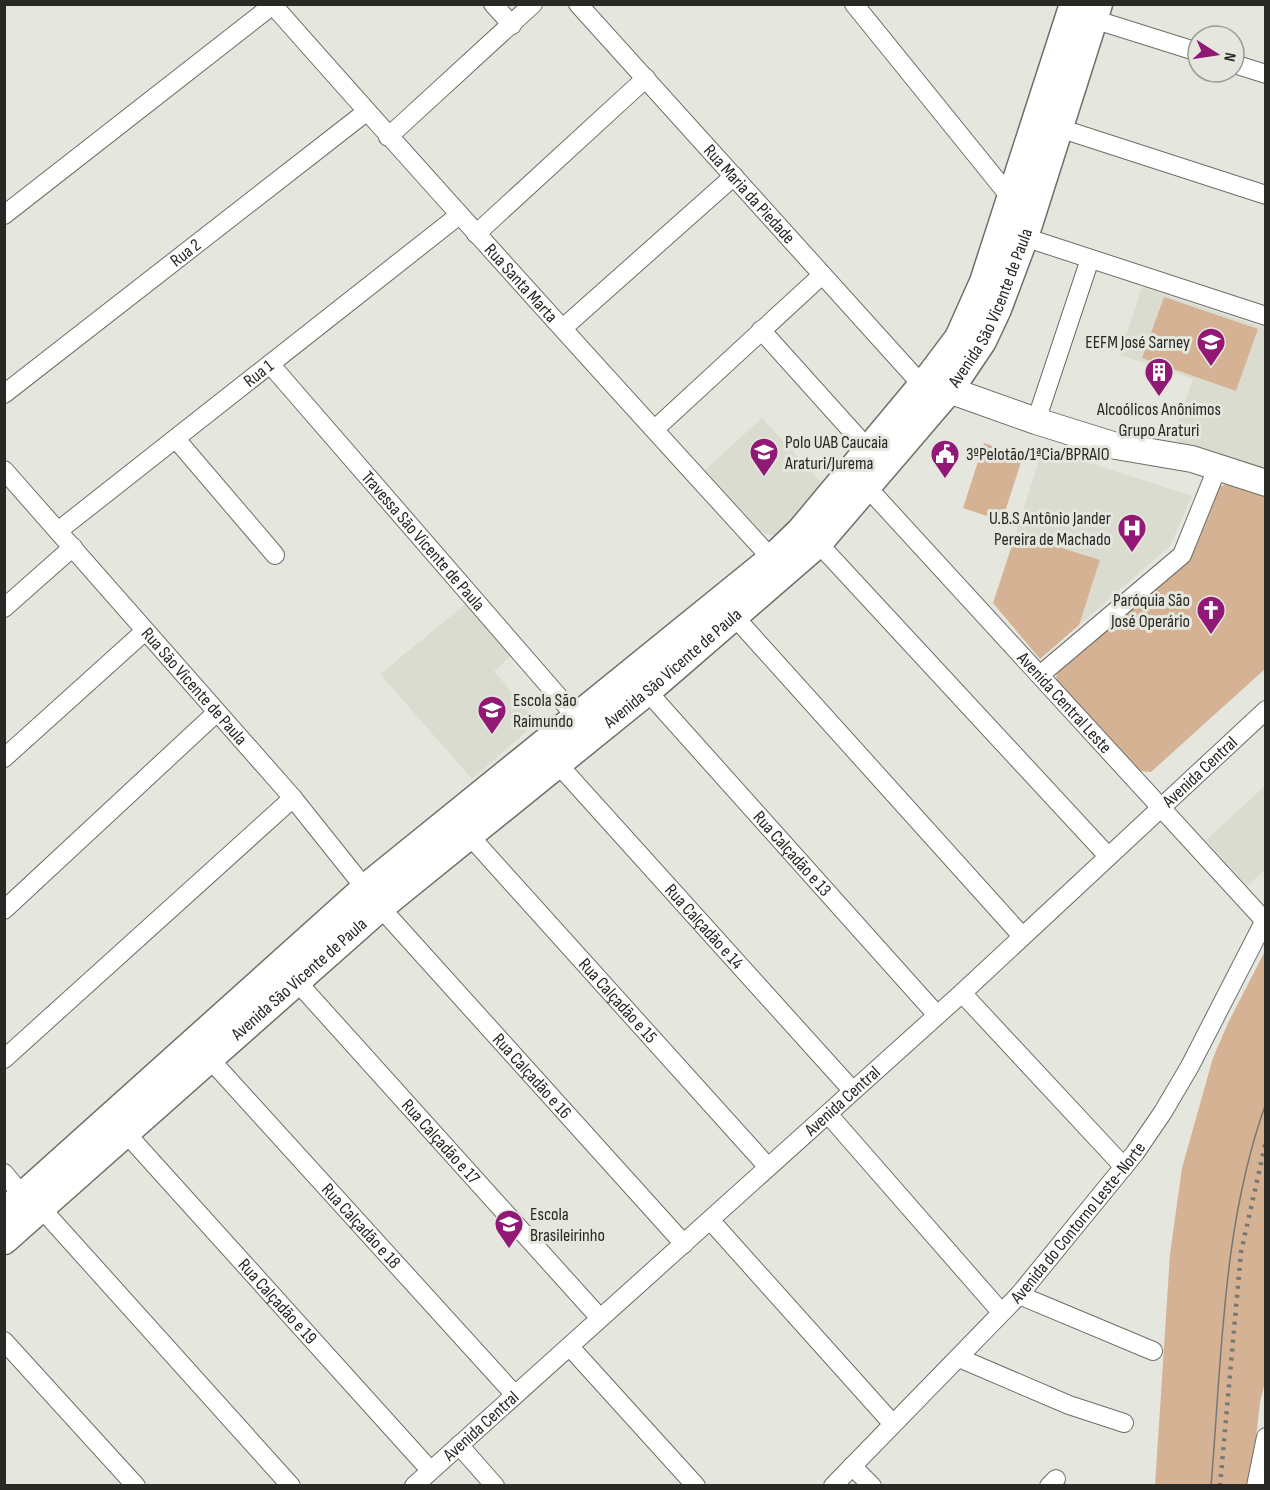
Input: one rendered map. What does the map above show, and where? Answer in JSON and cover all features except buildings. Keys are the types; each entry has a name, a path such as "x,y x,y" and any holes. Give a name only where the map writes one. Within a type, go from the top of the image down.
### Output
{"main road":[{"name":"Avenida São Vicente de Paula","path":"373,898 468,834 647,691 818,543 866,486 934,383 973,310 1011,198 1088,9"},
{"name":"Avenida São Vicente de Paula","path":"4,1240 23,1205 577,718 772,560 801,531 868,449 934,383 982,341 997,309 1024,237 1059,128 1088,9"},
{"name":"Avenida São Vicente de Paula","path":"23,1205 125,1132 208,1057 289,973"}],"street":[{"path":"493,4 512,25"},
{"path":"388,137 533,4"},
{"name":"Rua Maria da Piedade","path":"578,4 822,275 934,383"},
{"path":"854,4 1011,198"},
{"path":"4,215 273,5"},
{"name":"Rua Santa Marta","path":"273,5 458,216 563,328 772,560"},
{"path":"1088,9 1186,47"},
{"path":"1246,68 1266,74"},
{"path":"476,234 646,78"},
{"name":"Rua 2","path":"4,394 366,112"},
{"path":"1059,128 1266,195"},
{"path":"563,328 734,176"},
{"name":"Rua 1","path":"58,531 458,216"},
{"path":"1024,237 1266,316"},
{"path":"1036,421 1090,259"},
{"path":"655,429 822,275"},
{"path":"761,330 868,449"},
{"name":"Travessa São Vicente de Paula","path":"270,364 577,718"},
{"path":"934,383 1036,421 1116,446 1218,466 1266,483"},
{"path":"176,439 275,555"},
{"path":"1040,675 1182,555 1218,466"},
{"name":"Rua São Vicente de Paula","path":"4,470 293,798 373,898"},
{"name":"Avenida Central Leste","path":"866,486 1265,919"},
{"path":"818,543 1107,855"},
{"path":"4,608 73,547"},
{"path":"734,616 1022,936"},
{"path":"4,758 145,631"},
{"name":"Rua Calçadão e 13","path":"647,691 937,1015"},
{"name":"Avenida Central","path":"414,1485 570,1347 599,1317 711,1221 852,1090 962,993 1107,855 1266,710"},
{"path":"4,910 216,712"},
{"name":"Rua Calçadão e 14","path":"556,763 852,1090"},
{"path":"6,1054 293,798"},
{"name":"Rua Calçadão e 15","path":"468,834 768,1167"},
{"name":"Rua Calçadão e 16","path":"373,898 684,1244"},
{"name":"Avenida do Contorno Leste-Norte","path":"833,1485 1019,1295 1124,1167 1163,1112 1185,1075 1265,919"},
{"name":"Rua Calçadão e 17","path":"289,973 599,1317"},
{"path":"962,993 1124,1167"},
{"name":"Rua Calçadão e 18","path":"208,1057 515,1395"},
{"path":"828,1114 1001,1312"},
{"name":"Rua Calçadão e 19","path":"125,1132 430,1470"},
{"path":"4,1173 23,1205 291,1485"},
{"path":"711,1221 892,1423"},
{"path":"1019,1295 1153,1351"},
{"path":"4,1341 136,1485"},
{"path":"570,1347 696,1485"},
{"path":"959,1358 1069,1405 1124,1423"},
{"path":"1256,1485 1266,1437"},
{"path":"459,1445 495,1485"},
{"path":"852,1466 872,1485"}],"shaded area":[{"name":"EEFM José Sarney","path":"1142,287 1265,328 1265,468 1178,442 1173,437 1193,379 1120,355"},
{"path":"1164,297 1258,329 1236,391 1142,358"},
{"name":"Polo UAB Caucaia Araturi/Jurema","path":"762,418 823,484 780,537 761,532 705,470"},
{"path":"984,443 1023,456 1002,521 963,508"},
{"path":"1043,448 1192,496 1170,546 1079,625 1100,560 1016,533"},
{"path":"1229,482 1265,494 1265,669 1151,772 1139,771 1056,682 1057,669 1191,557 1218,488"},
{"path":"1016,533 1100,560 1079,625 1040,659 993,603"},
{"path":"467,603 512,655 494,671 537,722 472,779 380,674"},
{"path":"1264,787 1265,869 1247,886 1206,840"},
{"path":"1265,951 1266,1378 1260,1402 1251,1485 1155,1486 1170,1254 1182,1168 1213,1058 1228,1023"}],"tram line":[{"path":"1211,1486 1226,1292 1232,1244 1251,1149 1266,1103"}],"railway":[{"path":"1220,1486 1241,1252 1266,1141"}],"place":[{"name":"EEFM José Sarney","path":"1211,368"},
{"name":"Alcoólicos Anônimos Grupo Araturi","path":"1159,398"},
{"name":"Polo UAB Caucaia Araturi/Jurema","path":"764,478"},
{"name":"3ºPelotão/1ªCia/BPRAIO","path":"945,480"},
{"name":"U.B.S Antônio Jander Pereira de Machado","path":"1132,554"},
{"name":"Paróquia São José Operário","path":"1211,636"},
{"name":"Escola São Raimundo","path":"492,736"},
{"name":"Escola Brasileirinho","path":"509,1250"}]}
